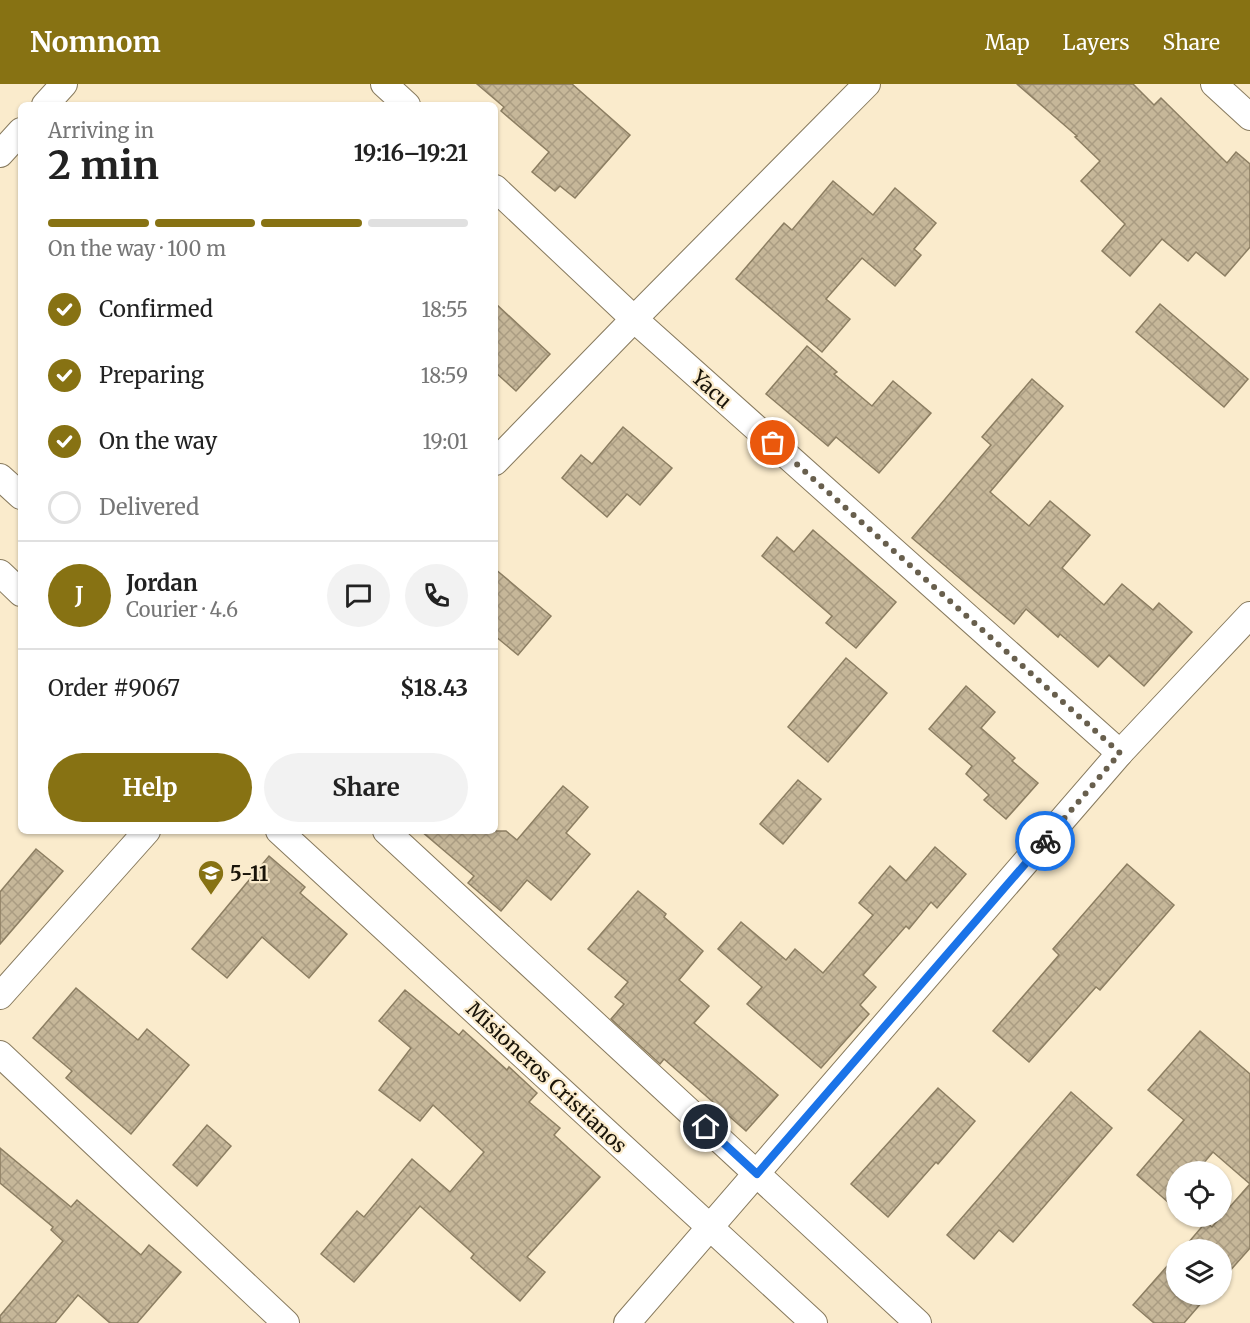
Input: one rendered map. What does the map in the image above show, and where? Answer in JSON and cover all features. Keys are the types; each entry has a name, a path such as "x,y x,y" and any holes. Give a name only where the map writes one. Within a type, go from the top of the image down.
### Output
{"street":[{"path":"48,102 64,84"},
{"path":"384,84 404,102"},
{"path":"498,459 867,84"},
{"path":"1214,84 1250,117"},
{"path":"0,154 18,134"},
{"name":"Yacu","path":"498,191 634,319 1120,753"},
{"path":"0,477 18,493"},
{"path":"0,573 18,589"},
{"path":"627,1323 1120,753 1250,615"},
{"path":"0,996 144,834"},
{"name":"Misioneros Cristianos","path":"282,834 814,1323"},
{"path":"389,834 918,1323"},
{"path":"0,1054 286,1323"}],"building":[{"path":"477,84 572,84 630,135 575,198 560,186 555,191 532,172 549,152 501,111 504,107"},
{"path":"1017,84 1133,84 1154,105 1161,98 1227,163 1236,152 1250,164 1250,247 1225,276 1196,252 1188,261 1162,239 1130,276 1102,251 1125,224 1081,181 1100,161 1075,137 1077,136"},
{"path":"833,181 873,215 895,188 936,223 914,249 921,255 895,286 862,258 826,299 850,319 822,352 736,279 784,223 792,230"},
{"path":"1160,304 1248,379 1224,407 1136,332"},
{"path":"498,306 550,354 516,391 498,375"},
{"path":"807,346 837,372 834,374 872,406 893,381 931,413 879,473 836,437 828,446 766,394"},
{"path":"1032,379 1063,406 990,492 1029,526 1050,501 1090,535 1062,568 1104,605 1122,584 1153,610 1159,603 1192,632 1144,686 1109,655 1098,667 1060,634 1058,637 1026,609 1014,624 912,538 991,445 982,437"},
{"path":"623,427 672,468 640,505 627,494 607,517 562,478 581,455 592,464"},
{"path":"813,530 896,602 856,648 826,623 832,616 762,556 777,537 794,552"},
{"path":"498,572 551,616 518,655 498,638"},
{"path":"846,658 887,693 828,762 788,727"},
{"path":"966,686 995,712 981,728 1015,758 1012,761 1038,783 1006,819 984,800 989,795 966,774 972,766 929,729"},
{"path":"798,780 821,799 783,844 760,824"},
{"path":"563,786 588,807 566,833 590,854 551,900 527,880 501,911 468,883 474,876 425,834 498,834 498,831 506,831 517,840"},
{"path":"935,847 966,874 937,908 931,902 909,929 906,926 863,975 876,987 860,1005 869,1014 821,1068 747,1004 762,987 718,949 741,922 786,960 795,949 823,973 873,915 859,903 890,866 906,881"},
{"path":"36,849 63,871 0,944 0,892"},
{"path":"269,856 305,887 300,893 347,934 309,978 262,937 227,978 192,949"},
{"path":"1127,864 1174,905 1100,990 1096,987 1029,1062 993,1031 1059,955 1053,949"},
{"path":"638,891 666,914 664,917 703,951 679,980 709,1006 694,1023 778,1095 746,1131 664,1059 660,1064 611,1019 624,1004 615,997 628,982 588,949"},
{"path":"76,988 138,1040 147,1029 189,1065 131,1134 66,1078 72,1071 33,1038"},
{"path":"405,990 459,1035 463,1030 507,1070 509,1067 537,1093 529,1102 560,1128 554,1135 600,1177 527,1257 545,1272 520,1301 471,1258 474,1254 420,1206 354,1282 321,1254 357,1211 364,1217 412,1159 450,1192 484,1152 433,1105 420,1121 379,1090 411,1048 379,1021"},
{"path":"1200,1031 1250,1074 1250,1184 1232,1168 1232,1161 1223,1161 1213,1152 1205,1161 1166,1161 1166,1200 1137,1175 1184,1120 1148,1090"},
{"path":"938,1088 975,1121 888,1217 851,1184"},
{"path":"1071,1092 1112,1128 1013,1242 999,1230 974,1259 947,1235"},
{"path":"207,1125 231,1146 197,1186 173,1165"},
{"path":"0,1148 71,1207 77,1200 141,1255 149,1245 181,1272 137,1323 110,1323 78,1295 55,1323 0,1323 0,1316 63,1241 51,1230 53,1227 0,1183"},
{"path":"1250,1184 1250,1248 1232,1268 1232,1239 1191,1239 1202,1227 1232,1227 1232,1204"},
{"path":"1166,1267 1166,1305 1200,1305 1184,1323 1154,1323 1133,1305"}],"way so far":[{"path":"773,443 1120,753 1045,841"}],"place":[{"name":"5-11","path":"211,896"}],"route":[{"path":"706,1127 757,1174 1045,841"}]}
